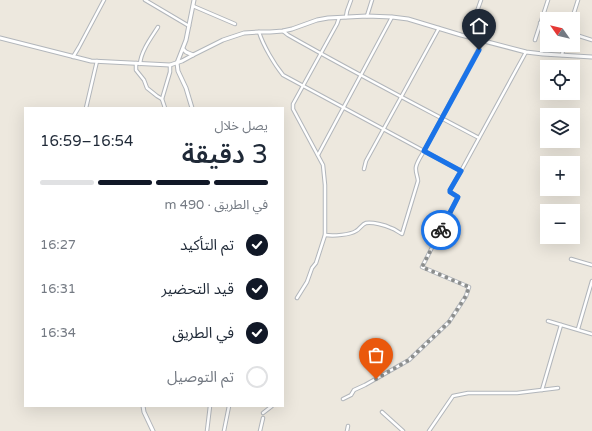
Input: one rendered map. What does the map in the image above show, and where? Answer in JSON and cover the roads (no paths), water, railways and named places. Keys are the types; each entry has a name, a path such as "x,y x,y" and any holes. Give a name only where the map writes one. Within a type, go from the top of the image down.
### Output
{"street":[{"path":"73,57 104,0"},
{"path":"145,0 189,26"},
{"path":"192,107 186,88 178,71 177,63 186,40 194,0"},
{"path":"346,17 351,0"},
{"path":"367,16 372,0"},
{"path":"468,37 481,0"},
{"path":"544,12 548,0"},
{"path":"574,12 578,0"},
{"path":"192,6 235,24"},
{"path":"0,38 91,61 170,65 224,40 244,33 283,31 317,20 367,16 408,19 483,42 526,52 592,56"},
{"path":"318,155 392,17"},
{"path":"297,298 316,263 325,235 325,185 323,165 293,109 293,104 339,18"},
{"path":"535,40 540,23"},
{"path":"140,64 140,59 158,27"},
{"path":"364,169 366,161 439,28"},
{"path":"283,31 320,54 478,138"},
{"path":"259,32 283,75 461,171"},
{"path":"580,36 592,40"},
{"path":"325,235 333,236 354,232 367,223 380,224 393,228 402,234 418,181 416,165 483,42"},
{"path":"183,49 188,53 193,54"},
{"path":"343,399 354,390 409,360 449,322 466,296 469,287 422,267 458,197 450,192 450,190 526,52"},
{"path":"86,107 97,61"},
{"path":"136,63 136,70 144,80 147,88 162,99 166,107"},
{"path":"162,99 170,72 170,65"},
{"path":"571,259 592,265"},
{"path":"578,330 592,280"},
{"path":"548,321 592,334"},
{"path":"542,390 561,325"},
{"path":"429,431 453,396 468,393 517,393 558,388"},
{"path":"143,407 153,431"},
{"path":"207,431 210,407"},
{"path":"224,431 229,407"},
{"path":"263,412 270,407"},
{"path":"382,412 403,431"},
{"path":"260,431 263,418"},
{"path":"347,431 348,426"}]}
